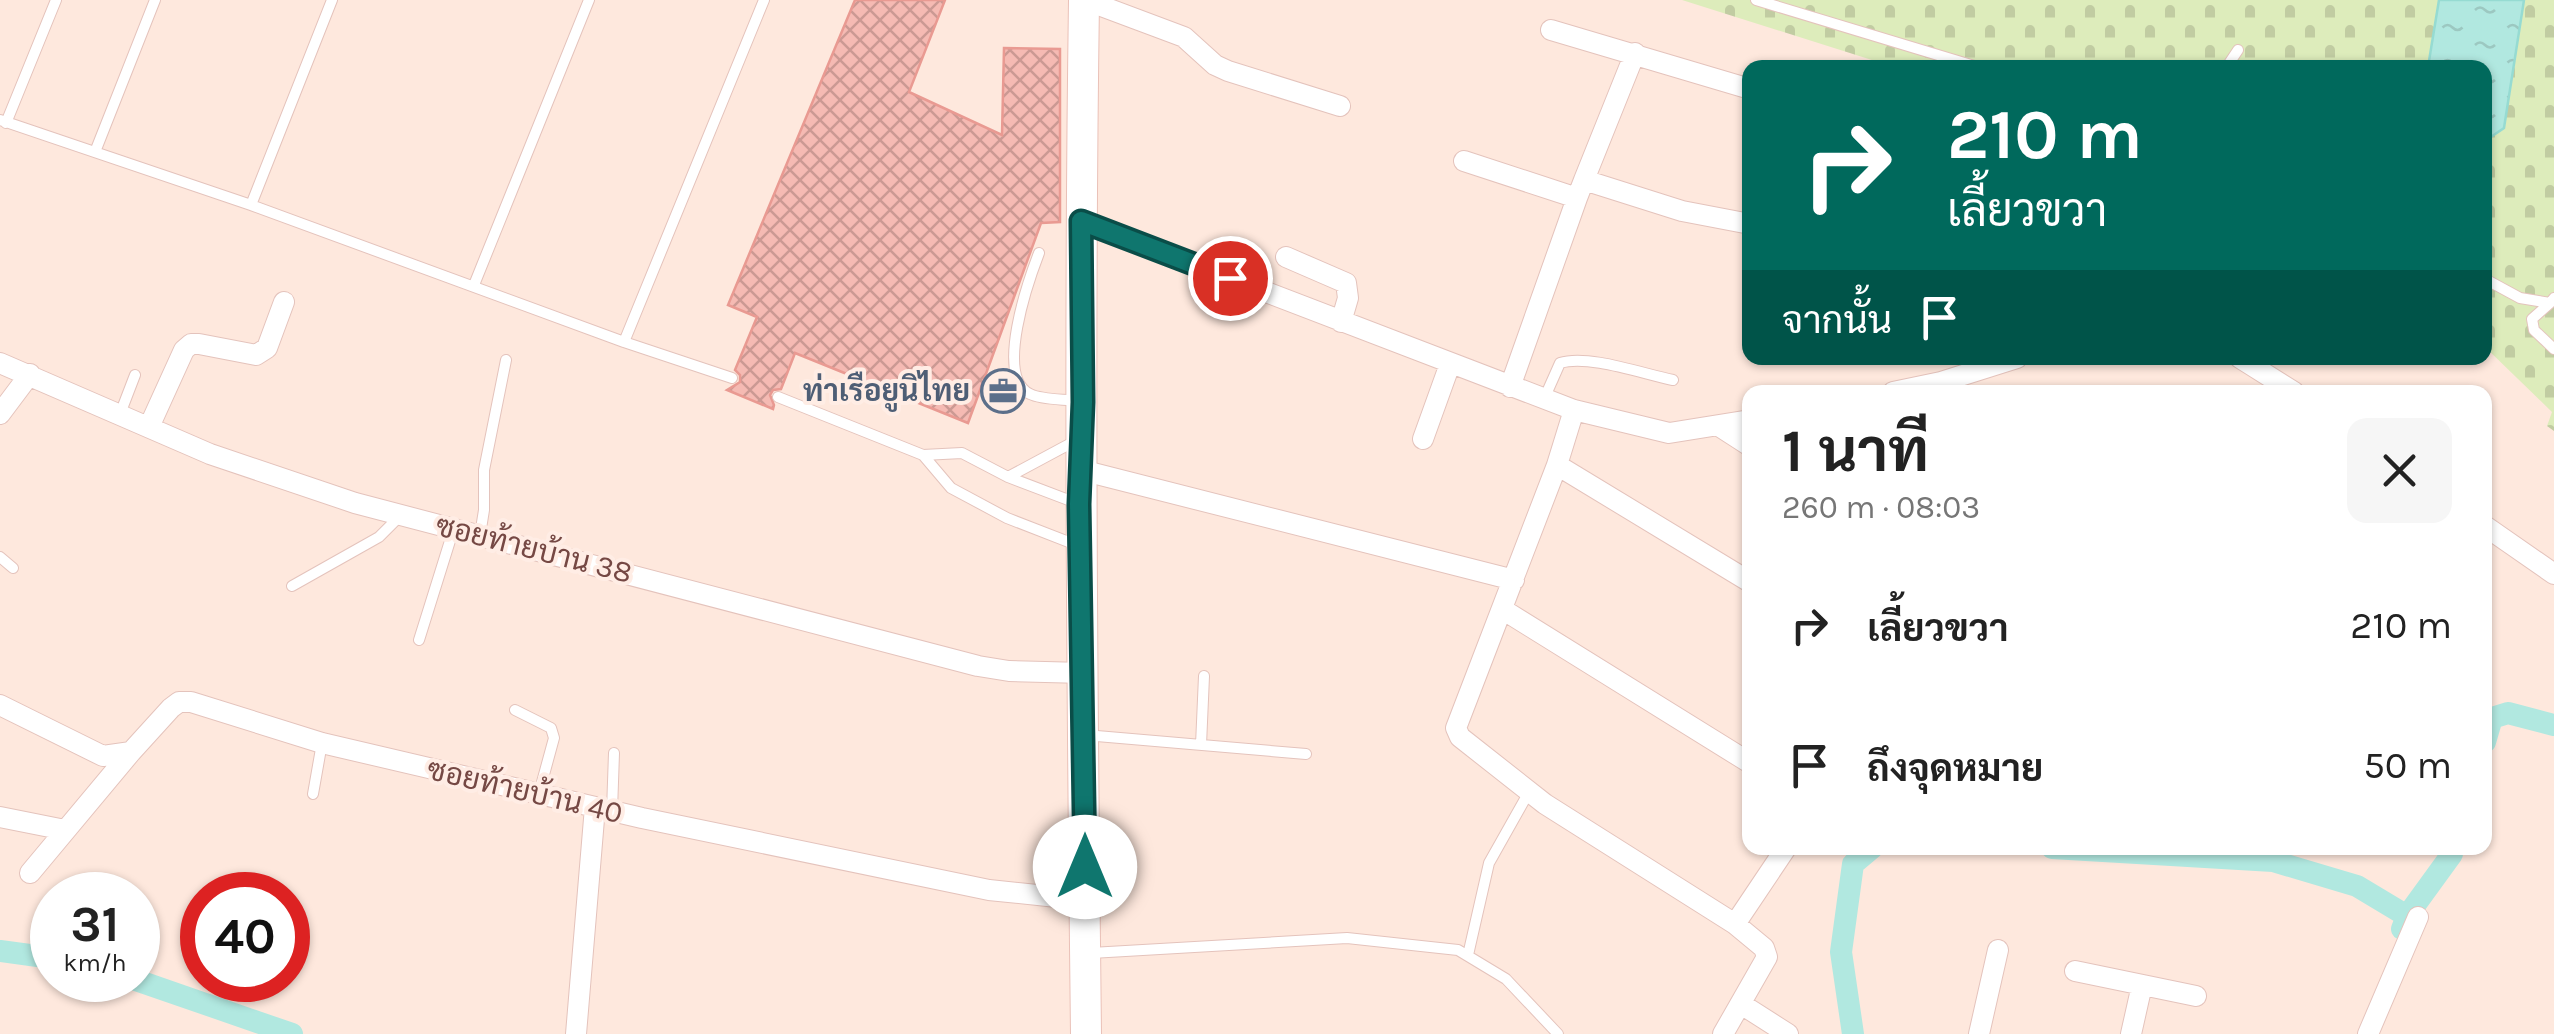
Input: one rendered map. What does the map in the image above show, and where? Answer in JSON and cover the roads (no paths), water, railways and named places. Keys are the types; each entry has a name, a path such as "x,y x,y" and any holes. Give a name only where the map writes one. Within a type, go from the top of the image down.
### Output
{"street":[{"path":"1086,1034 1079,504 1085,0 1184,38 1228,72 1340,106"},
{"path":"1551,30 1742,86"},
{"path":"1510,387 1635,53"},
{"path":"1464,161 1742,222"},
{"path":"1081,221 1574,410 1669,433 1742,422"},
{"path":"1286,257 1346,283 1348,298 1342,322"},
{"path":"148,427 184,350 200,344 256,355 266,348 284,302"},
{"name":"ซอยท้ายบ้าน 38","path":"0,363 210,454 355,502 978,666 1084,673"},
{"path":"1423,439 1450,364"},
{"path":"1941,382 1943,365"},
{"path":"1927,385 1995,365"},
{"path":"2249,365 2277,385"},
{"path":"0,414 30,374"},
{"path":"1574,410 1557,465 1456,728 1468,744 1529,792 1735,924 1764,948 1767,956 1723,1034"},
{"path":"1720,426 1742,441"},
{"path":"1557,465 1742,577"},
{"path":"1081,470 1514,580"},
{"path":"2492,531 2554,574"},
{"path":"1502,609 1742,759"},
{"name":"ซอยท้ายบ้าน 40","path":"131,752 179,702 191,702 322,743 603,809 988,890 1085,900"},
{"path":"0,705 103,756 131,752"},
{"path":"31,872 131,752"},
{"path":"576,1034 603,809"},
{"path":"0,817 65,830"},
{"path":"1735,924 1781,855"},
{"path":"2368,1034 2418,918"},
{"path":"1979,1034 1998,950"},
{"path":"2075,971 2196,996"},
{"path":"2131,1034 2142,985"},
{"path":"1741,1004 1788,1034"}],"lane":[{"path":"56,0 3,122 251,205 732,378"},
{"path":"95,152 155,0"},
{"path":"251,205 332,0"},
{"path":"474,285 588,0"},
{"path":"624,342 764,0"},
{"path":"1756,0 1954,60"},
{"path":"2231,60 2238,50"},
{"path":"1039,252 1026,285 1017,327 1014,370 1019,383 1030,394 1083,402"},
{"path":"2492,282 2520,298 2552,300"},
{"path":"2552,300 2532,319 2534,330 2554,349"},
{"path":"480,535 484,470 506,360"},
{"path":"1544,399 1560,364 1568,360 1673,380"},
{"path":"120,414 135,375"},
{"path":"778,396 924,455 962,453 1008,478 1079,504"},
{"path":"1008,478 1082,438"},
{"path":"924,455 951,488 1007,518 1080,547"},
{"path":"292,586 379,537 401,514"},
{"path":"418,640 454,528"},
{"path":"0,557 12,568"},
{"path":"1201,744 1204,676"},
{"path":"516,710 551,728 554,738 539,794"},
{"path":"1084,735 1306,754"},
{"path":"313,794 322,743"},
{"path":"603,809 614,753"},
{"path":"1468,955 1489,864 1529,792"},
{"path":"1085,953 1347,938 1458,950 1506,979 1558,1034"}],"water":[{"path":"2439,0 2524,0 2504,128 2492,136 2492,60 2429,60"}],"waterway":[{"path":"2492,718 2508,713 2554,725"},
{"path":"1853,1034 1841,952 1853,864 1864,855"},
{"path":"2171,855 2273,861 2357,886 2407,916"},
{"path":"2402,929 2407,916 2451,855"},
{"path":"0,951 30,955"},
{"path":"160,988 292,1034"}],"place":[{"name":"ท่าเรือยูนิไทย","path":"1003,391"}]}
